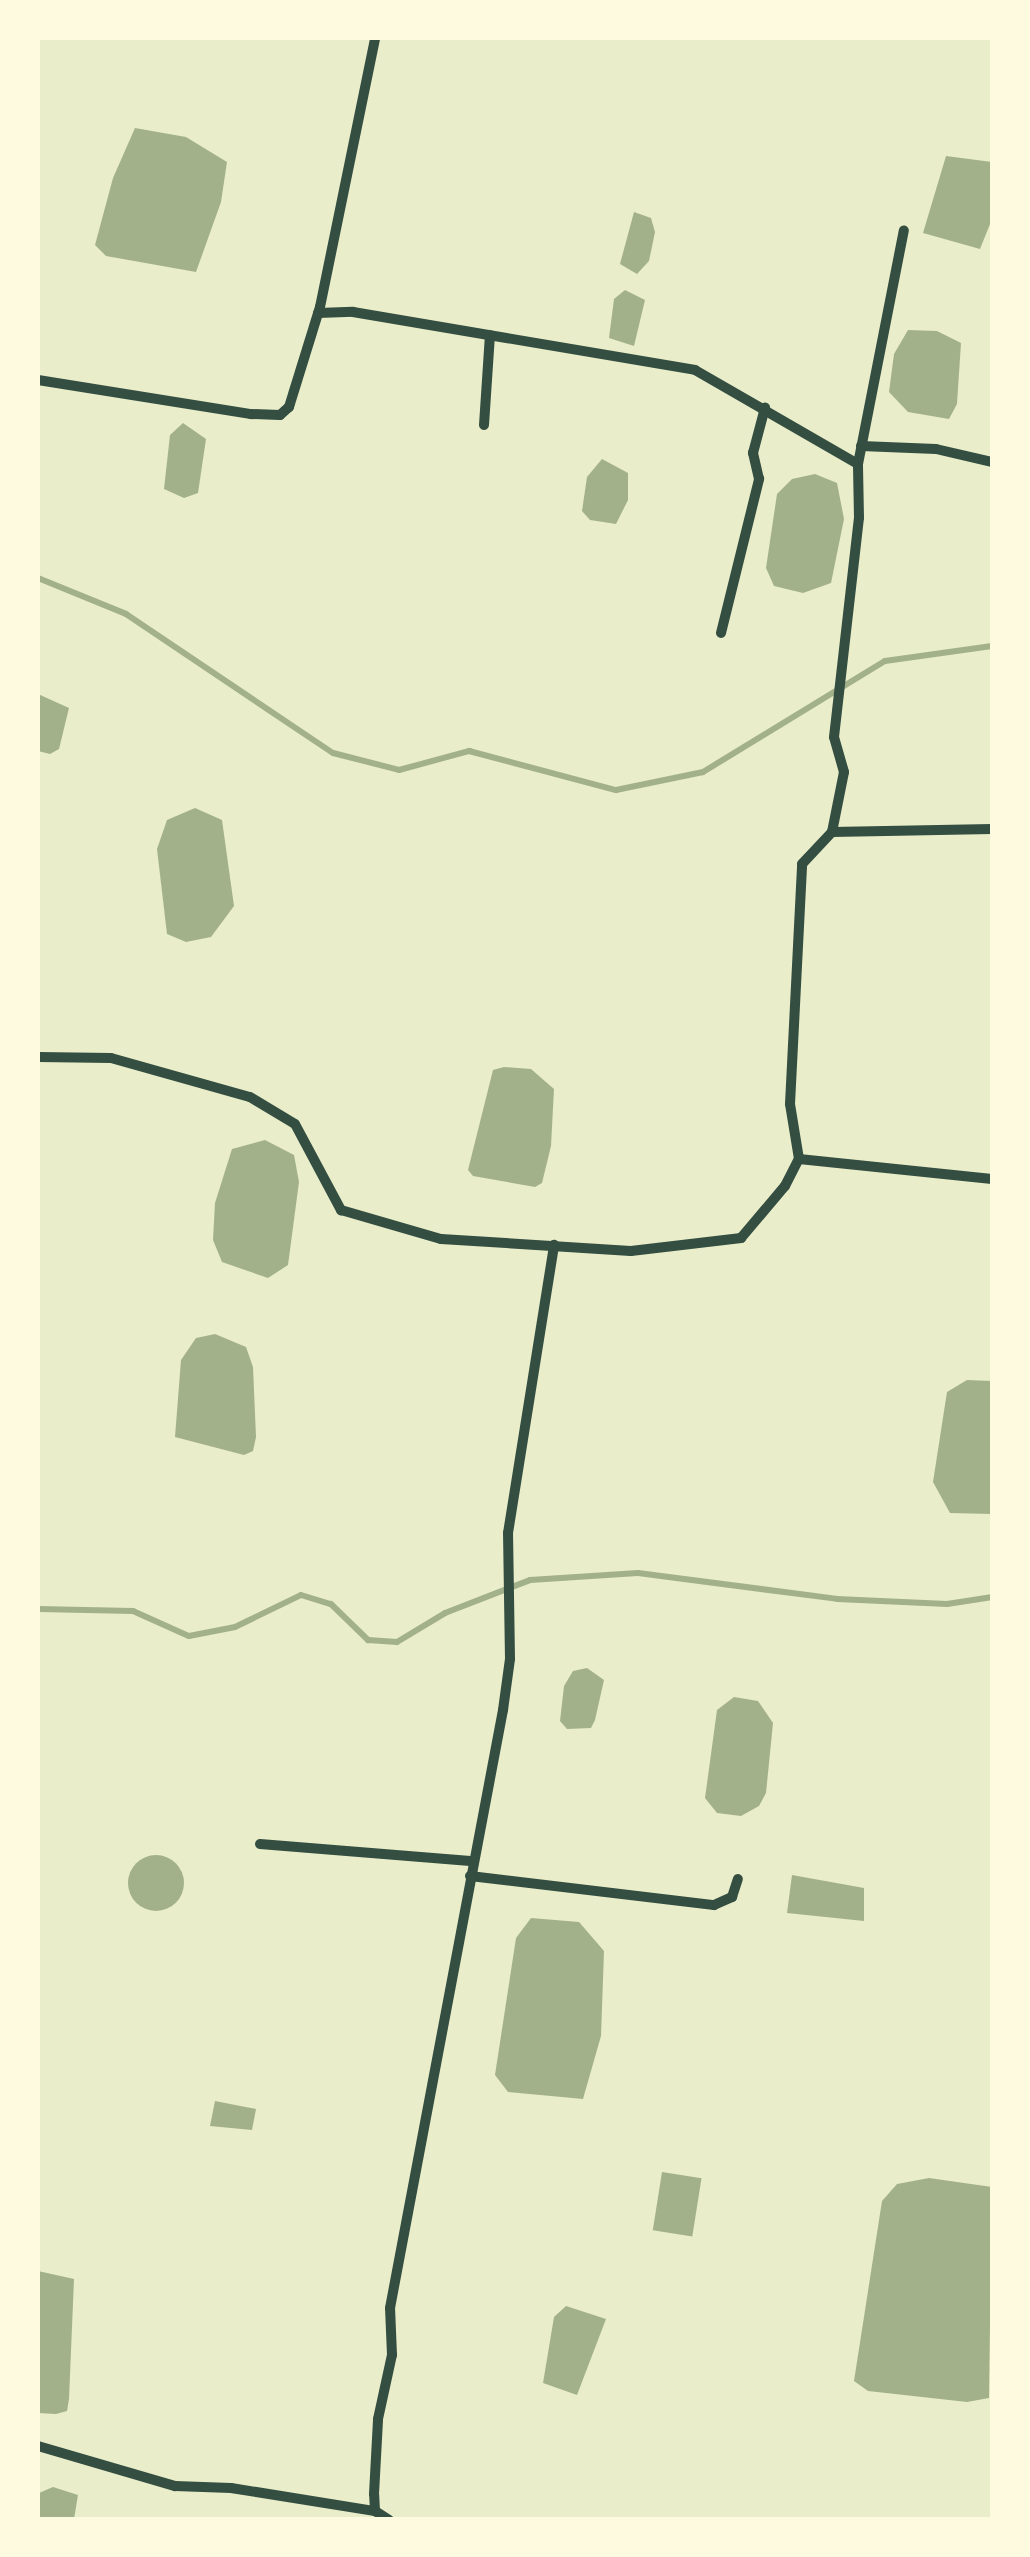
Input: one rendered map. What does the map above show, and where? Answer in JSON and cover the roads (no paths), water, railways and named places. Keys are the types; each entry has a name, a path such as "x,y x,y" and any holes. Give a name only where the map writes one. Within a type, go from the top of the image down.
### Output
{"street":[{"path":"38,380 280,415 289,408 318,313 374,38"},
{"path":"38,1057 110,1058 250,1097 295,1124 341,1210 387,1228 441,1239 631,1251 740,1238 785,1186 799,1158 790,1104 802,864 832,832 844,772 834,737 859,518 858,464 904,230"},
{"path":"318,313 353,312 696,370 765,408 826,452 858,464"},
{"path":"484,425 490,334"},
{"path":"720,633 759,480 753,453 765,408"},
{"path":"861,446 936,449 992,462"},
{"path":"832,832 992,830"},
{"path":"799,1158 992,1179"},
{"path":"375,2511 378,2419 392,2355 390,2308 504,1710 510,1612 505,1563 554,1244"},
{"path":"260,1844 473,1861"},
{"path":"470,1876 714,1906 732,1898 738,1879"},
{"path":"38,2446 175,2486 250,2490 375,2511 389,2520"}],"waterway":[{"path":"38,578 126,614 333,753 399,770 469,751 616,790 703,772 885,661 992,646"},
{"path":"38,1609 133,1611 189,1636 235,1627 301,1595 331,1604 368,1640 397,1642 445,1613 530,1580 638,1573 837,1599 947,1604 992,1597"}]}
